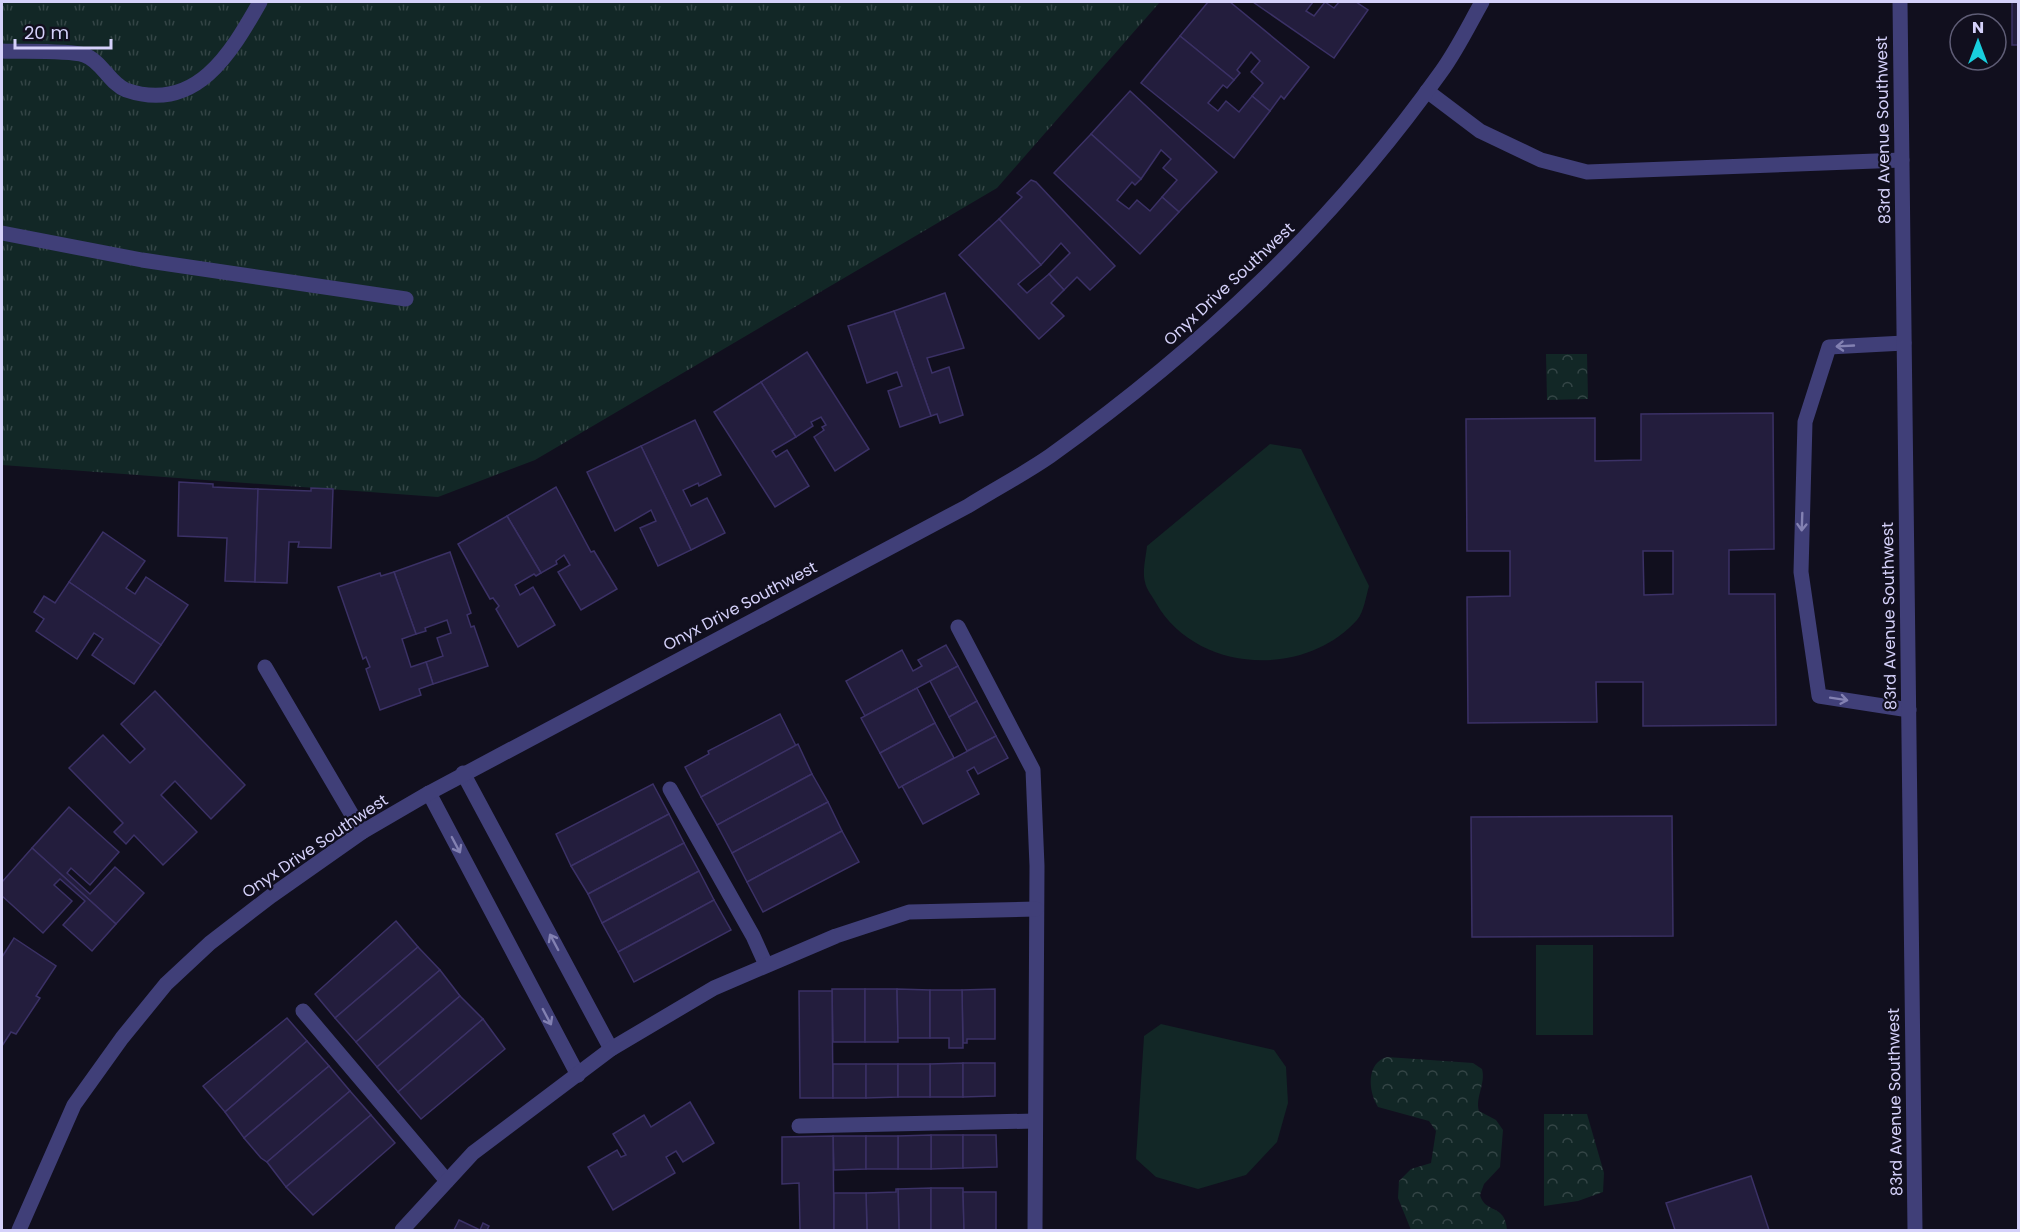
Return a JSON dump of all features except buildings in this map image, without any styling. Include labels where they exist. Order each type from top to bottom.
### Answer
[{"type":"street","points":[[2,51],[85,55],[123,89],[156,96],[191,87],[216,70],[237,42],[260,2]]},
{"type":"street","name":"Onyx Drive Southwest","points":[[18,1230],[74,1105],[122,1038],[166,984],[210,943],[362,832],[463,773],[968,506],[1048,457],[1199,341],[1292,253],[1373,160],[1427,91],[1442,71],[1482,2]]},
{"type":"street","name":"83rd Avenue Southwest","points":[[1900,2],[1915,1230]]},
{"type":"street","points":[[1427,91],[1480,131],[1542,160],[1587,172],[1902,160]]},
{"type":"street","points":[[2,233],[142,260],[405,299]]},
{"type":"street","points":[[1904,343],[1829,347],[1805,422],[1801,572],[1819,696],[1909,710]]},
{"type":"street","points":[[958,627],[1033,770],[1036,909],[1035,1230]]},
{"type":"street","points":[[265,667],[362,832]]},
{"type":"street","points":[[463,773],[611,1049]]},
{"type":"street","points":[[670,789],[753,936],[766,964]]},
{"type":"street","points":[[429,793],[578,1075]]},
{"type":"street","points":[[402,1230],[473,1154],[611,1049],[714,988],[836,936],[909,912],[1036,909]]},
{"type":"street","points":[[303,1011],[447,1181]]},
{"type":"street","points":[[799,1126],[1035,1121]]},
{"type":"green space","points":[[2,2],[1160,2],[997,188],[535,460],[438,497],[2,465]]},
{"type":"green space","points":[[1546,354],[1587,354],[1588,399],[1547,400]]},
{"type":"green space","points":[[1270,444],[1301,449],[1369,586],[1359,617],[1335,639],[1309,652],[1281,659],[1252,660],[1223,655],[1197,643],[1174,626],[1148,590],[1144,569],[1147,546]]},
{"type":"green space","points":[[1536,945],[1593,945],[1593,1035],[1536,1035]]},
{"type":"green space","points":[[1161,1024],[1274,1050],[1286,1067],[1288,1103],[1277,1142],[1246,1175],[1198,1189],[1156,1177],[1136,1159],[1144,1036]]},
{"type":"green space","points":[[1387,1057],[1473,1063],[1482,1069],[1479,1111],[1496,1120],[1503,1130],[1500,1167],[1484,1184],[1480,1195],[1486,1205],[1503,1216],[1507,1230],[1411,1230],[1398,1198],[1399,1181],[1411,1169],[1431,1163],[1436,1131],[1429,1121],[1378,1107],[1372,1093],[1372,1071],[1380,1060]]},
{"type":"green space","points":[[1544,1114],[1587,1114],[1604,1173],[1603,1192],[1578,1201],[1544,1206]]}]
